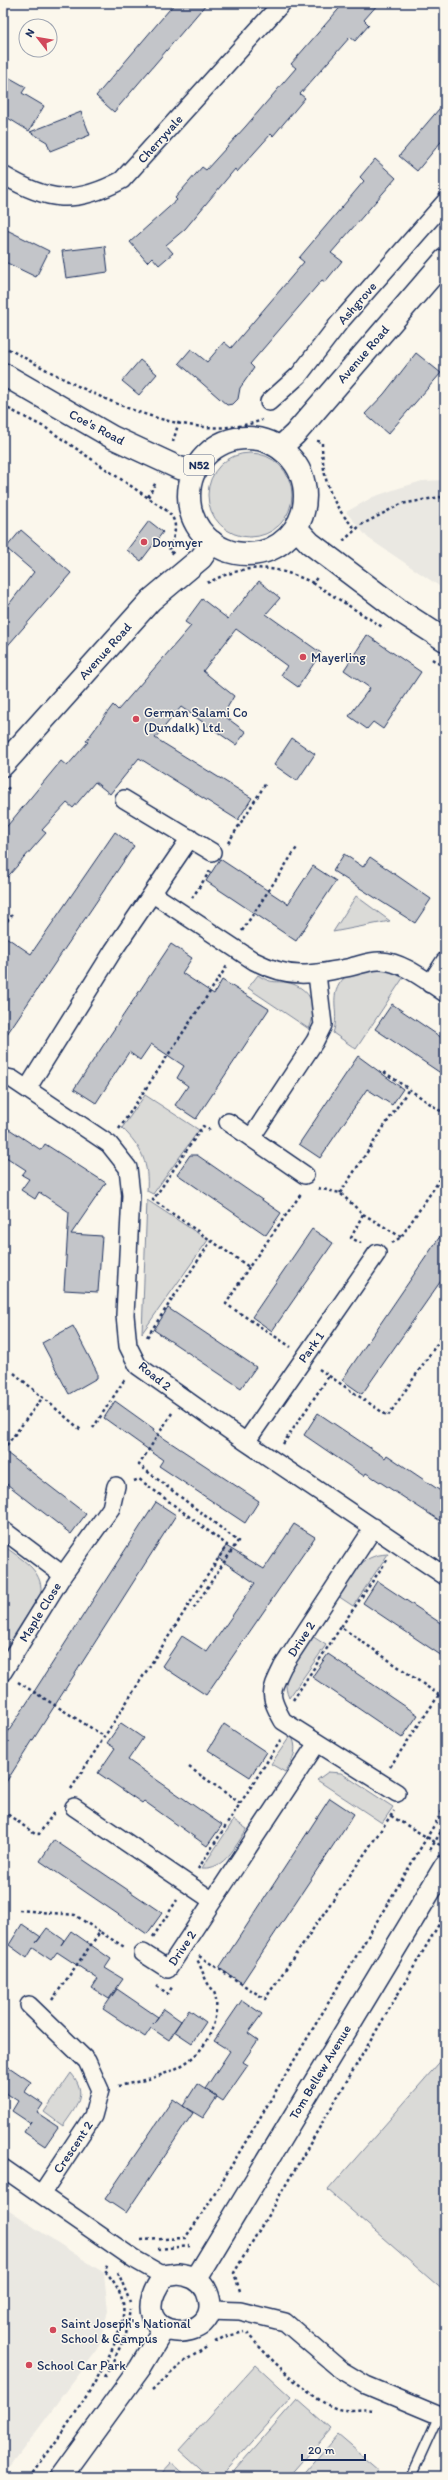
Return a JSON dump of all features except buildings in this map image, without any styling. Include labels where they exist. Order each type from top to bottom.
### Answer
[{"type":"main road","name":"Avenue Road","points":[[288,441],[445,260]]},
{"type":"main road","name":"Coe's Road","points":[[3,374],[112,437],[179,468],[195,471]]},
{"type":"main road","name":"N52","points":[[249,438],[266,441],[288,441],[293,460],[302,476],[306,493],[303,511],[296,528],[283,542],[266,551],[248,554],[229,551],[212,542],[201,531],[193,517],[190,501],[190,486],[195,471],[205,457],[218,446],[233,440],[249,438]]},
{"type":"main road","points":[[296,528],[310,543],[400,611],[445,640]]},
{"type":"main road","name":"Avenue Road","points":[[8,774],[151,600],[193,565],[212,542]]},
{"type":"street","name":"Cherryvale","points":[[3,175],[28,190],[51,197],[75,196],[99,192],[122,180],[282,3]]},
{"type":"street","name":"Ashgrove","points":[[267,410],[299,375],[339,323],[445,202]]},
{"type":"street","points":[[124,799],[212,852]]},
{"type":"street","points":[[27,1089],[113,951],[190,838]]},
{"type":"street","points":[[153,894],[269,969],[296,976],[317,974],[380,960],[398,964],[445,994]]},
{"type":"street","points":[[430,984],[445,961]]},
{"type":"street","points":[[251,1138],[315,1041],[323,1025],[317,974]]},
{"type":"street","name":"Road 2","points":[[3,1077],[12,1079],[108,1144],[128,1168],[131,1195],[125,1315],[128,1346],[138,1366],[272,1460],[445,1576]]},
{"type":"street","points":[[228,1122],[308,1181]]},
{"type":"street","name":"Park 1","points":[[246,1442],[377,1253]]},
{"type":"street","points":[[63,1575],[111,1508],[116,1486]]},
{"type":"street","name":"Drive 2","points":[[286,1721],[274,1705],[272,1690],[283,1666],[374,1527]]},
{"type":"street","name":"Maple Close","points":[[3,1530],[63,1575],[10,1677]]},
{"type":"street","points":[[286,1721],[317,1743],[397,1793]]},
{"type":"street","name":"Drive 2","points":[[143,1953],[168,1969],[317,1743]]},
{"type":"street","points":[[67,1801],[213,1901]]},
{"type":"street","name":"Tom Bellew Avenue","points":[[196,2279],[445,1866]]},
{"type":"street","points":[[35,2011],[87,2061],[100,2090]]},
{"type":"street","name":"Crescent 2","points":[[42,2193],[93,2116],[100,2090]]},
{"type":"street","points":[[3,2168],[42,2193],[121,2249],[164,2276],[178,2274],[196,2279],[207,2292],[209,2310],[199,2326],[182,2333],[164,2328],[157,2322],[151,2306],[155,2288],[164,2276]]},
{"type":"street","points":[[209,2310],[240,2311],[285,2322],[341,2370],[366,2385],[442,2416]]},
{"type":"street","points":[[61,2477],[140,2368],[164,2328]]},
{"type":"lane","points":[[411,2477],[442,2416]]},
{"type":"path","points":[[3,346],[104,400],[156,417],[201,426],[247,426],[267,410]]},
{"type":"path","points":[[3,406],[46,428],[174,517],[176,526],[168,550],[193,565],[203,585],[223,575],[248,570],[271,568],[289,571],[313,583],[388,631]]},
{"type":"path","points":[[288,441],[322,442],[322,465],[328,490],[344,518],[356,530]]},
{"type":"path","points":[[313,583],[329,557],[356,530],[401,504],[440,497],[445,499]]},
{"type":"path","points":[[425,655],[445,668]]},
{"type":"path","points":[[3,794],[8,774]]},
{"type":"path","points":[[108,1144],[235,948],[298,846]]},
{"type":"path","points":[[3,926],[12,915]]},
{"type":"path","points":[[384,1072],[445,1114]]},
{"type":"path","points":[[340,1193],[409,1089]]},
{"type":"path","points":[[228,1122],[219,1136],[203,1126],[153,1200],[249,1267]]},
{"type":"path","points":[[363,1214],[351,1238],[377,1253],[401,1237],[445,1172]]},
{"type":"path","points":[[401,1237],[363,1214],[340,1193],[308,1181],[249,1267],[226,1304],[388,1416],[445,1332]]},
{"type":"path","points":[[94,1428],[135,1359],[211,1241]]},
{"type":"path","points":[[14,1373],[81,1430]]},
{"type":"path","points":[[272,1460],[329,1376]]},
{"type":"path","points":[[3,1450],[43,1397]]},
{"type":"path","points":[[182,1397],[139,1465],[238,1541],[192,1611]]},
{"type":"path","points":[[3,1811],[39,1834],[67,1801],[104,1736],[227,1545],[139,1479],[116,1486]]},
{"type":"path","points":[[19,1910],[75,1915],[140,1957],[240,1803],[341,1627],[398,1544]]},
{"type":"path","points":[[341,1627],[439,1695]]},
{"type":"path","points":[[10,1677],[104,1736]]},
{"type":"path","points":[[379,1782],[445,1686]]},
{"type":"path","points":[[190,1767],[240,1803]]},
{"type":"path","points":[[100,2090],[153,2079],[169,2073],[187,2063],[204,2046],[212,2030],[216,2010],[214,1992],[194,1953],[266,1999],[397,1807],[397,1793]]},
{"type":"path","points":[[104,2378],[126,2335],[130,2304],[116,2269],[124,2241],[185,2238],[205,2210],[445,1807]]},
{"type":"path","points":[[391,1816],[445,1849]]},
{"type":"path","points":[[426,1855],[445,1825]]},
{"type":"path","points":[[374,2410],[339,2409],[318,2398],[260,2347],[246,2332],[240,2311],[242,2295],[234,2273],[445,1914]]},
{"type":"path","points":[[35,2011],[100,1932]]},
{"type":"path","points":[[156,2249],[190,2246],[195,2240]]},
{"type":"path","points":[[30,2477],[87,2393],[109,2357],[120,2333],[123,2304],[116,2284],[105,2271],[121,2249]]},
{"type":"path","points":[[148,2393],[186,2360],[224,2337],[246,2332]]},
{"type":"shaded area","points":[[250,453],[258,454],[273,460],[285,472],[291,487],[291,503],[285,518],[273,530],[258,536],[250,537],[242,536],[227,530],[215,518],[209,503],[208,495],[209,487],[215,472],[227,460],[242,454]]},
{"type":"shaded area","points":[[445,480],[445,590],[368,538],[346,512],[373,497],[396,489],[422,481]]},
{"type":"shaded area","points":[[356,896],[390,921],[333,932]]},
{"type":"shaded area","points":[[381,969],[395,969],[405,975],[356,1049],[333,1033],[336,1018],[336,991],[339,984],[345,977]]},
{"type":"shaded area","points":[[258,975],[268,980],[293,984],[300,987],[305,992],[312,1003],[313,1009],[313,1016],[309,1029],[248,988]]},
{"type":"shaded area","points":[[145,1095],[199,1130],[153,1194],[147,1191],[147,1172],[143,1156],[135,1142],[122,1128]]},
{"type":"shaded area","points":[[147,1200],[208,1240],[142,1333]]},
{"type":"shaded area","points":[[3,1545],[29,1565],[34,1571],[41,1585],[41,1593],[3,1653]]},
{"type":"shaded area","points":[[388,1554],[353,1606],[338,1596],[353,1573],[363,1562],[378,1555]]},
{"type":"shaded area","points":[[312,1636],[326,1645],[289,1698],[286,1689],[288,1673],[296,1658]]},
{"type":"shaded area","points":[[291,1735],[295,1745],[295,1750],[285,1772],[271,1764]]},
{"type":"shaded area","points":[[328,1772],[341,1773],[393,1807],[382,1823],[317,1780]]},
{"type":"shaded area","points":[[234,1820],[247,1829],[238,1843],[229,1856],[223,1861],[210,1868],[202,1868]]},
{"type":"shaded area","points":[[445,2056],[445,2292],[328,2190]]},
{"type":"shaded area","points":[[71,2073],[79,2087],[80,2094],[76,2106],[63,2126],[44,2112]]},
{"type":"shaded area","name":"Saint Joseph's National School & Campus","points":[[3,2207],[104,2273],[108,2311],[98,2349],[3,2476]]},
{"type":"shaded area","points":[[256,2365],[291,2397],[220,2477],[209,2477],[179,2450]]},
{"type":"shaded area","points":[[297,2399],[331,2429],[289,2477],[229,2477]]},
{"type":"shaded area","points":[[338,2435],[378,2469],[371,2477],[302,2477]]},
{"type":"shaded area","points":[[171,2463],[187,2477],[158,2477]]},
{"type":"place","name":"Donmyer","points":[[144,542]]},
{"type":"place","name":"Mayerling","points":[[303,657]]},
{"type":"place","name":"German Salami Co (Dundalk) Ltd.","points":[[136,719]]},
{"type":"place","name":"Saint Joseph's National School & Campus","points":[[53,2330]]},
{"type":"place","name":"School Car Park","points":[[29,2365]]}]
